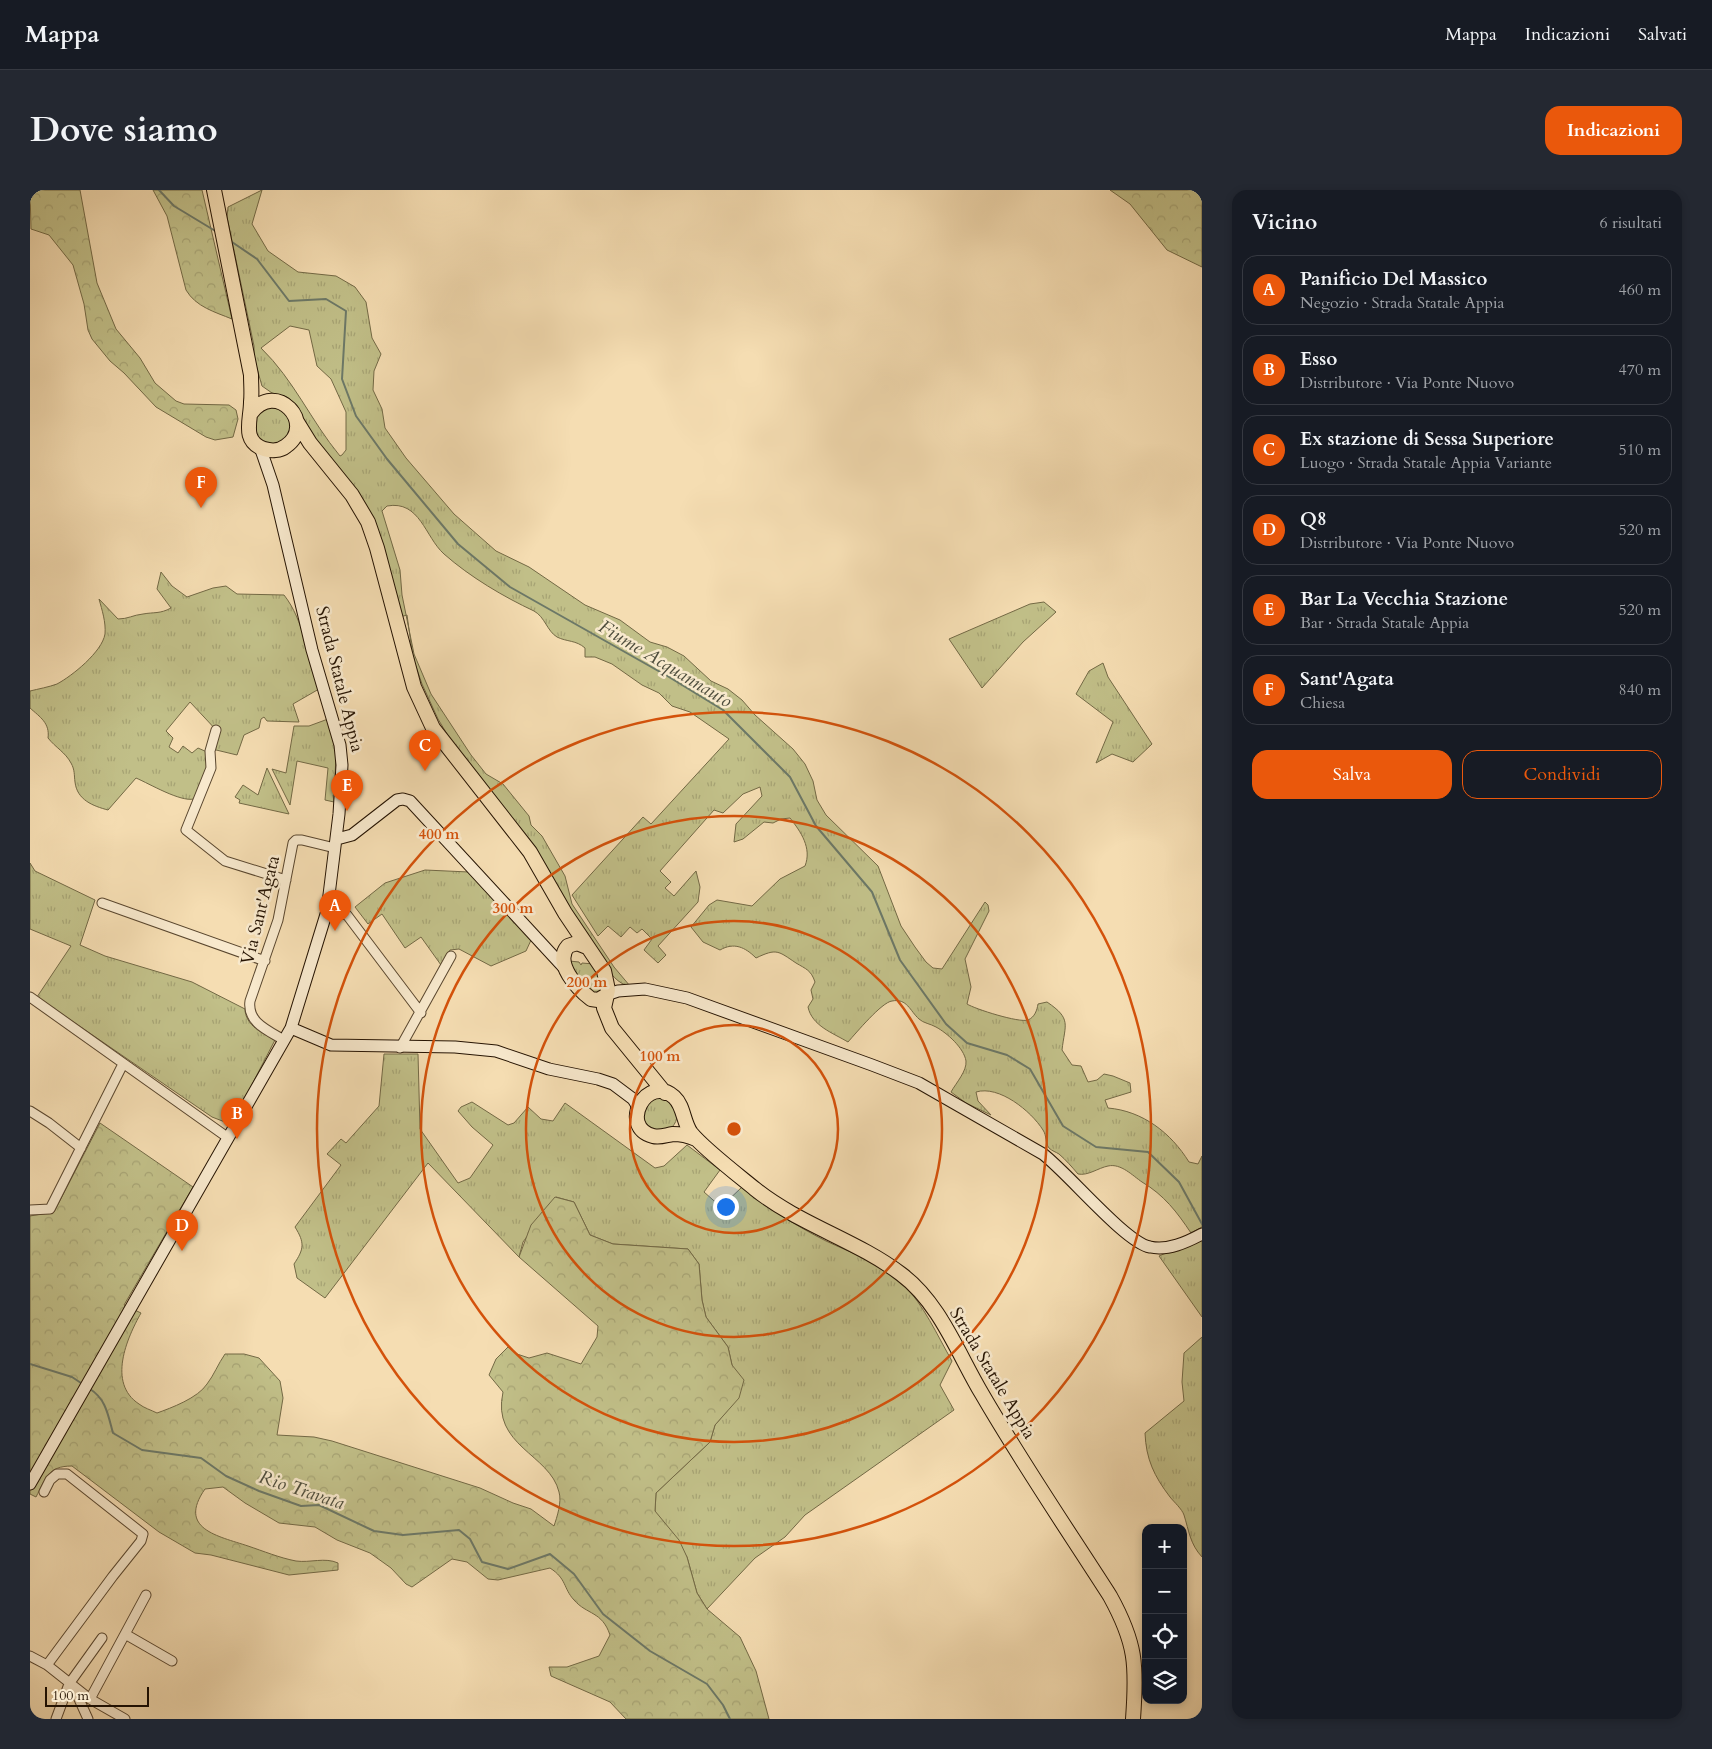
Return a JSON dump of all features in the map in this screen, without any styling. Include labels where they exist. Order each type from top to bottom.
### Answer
[{"type":"main road","name":"Strada Statale Appia","points":[[214,190],[251,375],[248,432],[260,447]]},
{"type":"main road","name":"Strada Statale Appia","points":[[251,375],[260,393],[270,400],[278,401],[290,408],[297,422],[297,430],[285,447]]},
{"type":"main road","points":[[250,413],[259,404],[270,400]]},
{"type":"main road","points":[[297,422],[322,458],[352,495],[368,522],[377,548],[414,687],[434,728],[530,852],[565,913],[604,971],[608,984],[604,1008],[612,1028]]},
{"type":"main road","points":[[260,447],[271,451],[302,445],[322,458]]},
{"type":"main road","points":[[565,913],[568,947],[564,960],[568,972]]},
{"type":"main road","points":[[568,947],[587,947]]},
{"type":"main road","name":"Strada Statale Appia","points":[[568,972],[665,1093],[675,1098],[687,1127],[696,1139],[755,1189],[782,1208],[808,1224],[870,1253],[903,1275],[922,1294],[940,1320],[982,1394],[1110,1596],[1124,1622],[1132,1645],[1136,1668],[1133,1719]]},
{"type":"main road","points":[[586,995],[591,999],[598,1000],[606,995]]},
{"type":"main road","points":[[651,1076],[651,1088],[636,1114],[641,1128],[653,1136],[685,1135],[696,1139]]},
{"type":"main road","points":[[643,1100],[654,1092],[665,1093]]},
{"type":"main road","points":[[668,1135],[678,1126],[681,1113]]},
{"type":"street","name":"Strada Statale Appia","points":[[30,1484],[291,1028],[327,911],[336,844],[342,765],[340,745],[312,650],[272,485],[260,447]]},
{"type":"street","name":"Strada Statale Appia","points":[[272,485],[274,463],[285,447]]},
{"type":"street","points":[[216,730],[210,751],[211,768],[186,830],[225,861],[286,880]]},
{"type":"street","points":[[336,844],[352,836],[397,800],[410,801],[568,972]]},
{"type":"street","name":"Via Sant'Agata","points":[[284,1040],[251,1017],[249,1011],[250,1001],[278,920],[293,843],[296,840],[336,844]]},
{"type":"street","points":[[102,903],[265,962]]},
{"type":"street","points":[[327,911],[347,915],[421,1013]]},
{"type":"street","points":[[549,951],[558,952],[568,947]]},
{"type":"street","points":[[400,1048],[451,956]]},
{"type":"street","points":[[604,971],[625,990]]},
{"type":"street","points":[[606,995],[625,990],[645,989],[687,998],[919,1083],[1043,1154],[1061,1168],[1134,1241],[1151,1248],[1173,1247],[1200,1235]]},
{"type":"street","points":[[30,997],[227,1137]]},
{"type":"street","name":"Strada Statale Appia","points":[[300,1001],[300,1018],[303,1028],[312,1039]]},
{"type":"street","points":[[291,1028],[331,1046],[455,1047],[496,1051],[549,1069],[598,1079],[613,1084],[643,1100]]},
{"type":"street","points":[[30,1210],[50,1209],[123,1064]]},
{"type":"street","points":[[30,1111],[81,1148]]},
{"type":"street","points":[[44,1492],[50,1480],[58,1474],[68,1474],[144,1534],[142,1540],[113,1576],[48,1665]]},
{"type":"street","points":[[90,1699],[146,1595]]},
{"type":"street","points":[[125,1634],[172,1661]]},
{"type":"street","points":[[56,1719],[71,1686],[102,1638]]},
{"type":"street","points":[[30,1656],[48,1665],[71,1686],[90,1699],[126,1719]]},
{"type":"street","points":[[71,1686],[88,1719]]},
{"type":"green space","points":[[30,190],[80,190],[97,283],[116,329],[140,358],[155,383],[176,401],[184,404],[229,405],[236,410],[238,419],[233,437],[215,440],[206,437],[156,407],[110,361],[92,339],[88,330],[84,304],[73,265],[49,235],[31,229]]},
{"type":"green space","points":[[153,190],[202,190],[232,319],[200,305],[186,290],[167,216]]},
{"type":"green space","points":[[262,190],[252,224],[268,251],[298,272],[336,276],[355,287],[366,302],[372,338],[381,354],[374,371],[373,390],[382,409],[385,428],[406,458],[454,514],[496,551],[529,567],[585,605],[620,620],[650,642],[667,647],[684,656],[711,681],[728,689],[742,700],[755,715],[793,749],[805,764],[813,781],[817,800],[826,815],[878,866],[901,926],[926,962],[933,968],[942,969],[985,902],[988,905],[989,911],[965,959],[971,987],[967,1004],[997,1015],[1023,1020],[1028,1020],[1032,1017],[1038,1004],[1047,1002],[1055,1008],[1064,1018],[1065,1023],[1062,1050],[1072,1065],[1081,1066],[1088,1082],[1097,1080],[1104,1074],[1130,1083],[1131,1092],[1105,1100],[1108,1108],[1133,1114],[1155,1125],[1174,1142],[1189,1162],[1198,1164],[1202,1156],[1202,1227],[1191,1233],[1163,1198],[1118,1166],[1108,1166],[1086,1174],[1078,1174],[1062,1156],[1049,1148],[1043,1130],[1038,1123],[1014,1101],[994,1092],[976,1092],[978,1101],[991,1115],[966,1103],[951,1092],[963,1073],[966,1065],[965,1056],[950,1037],[936,1027],[921,1020],[905,1003],[892,1001],[882,1007],[848,1042],[818,1024],[810,1014],[808,1007],[813,999],[811,990],[815,982],[810,972],[805,968],[777,952],[756,958],[748,951],[739,947],[730,946],[720,950],[703,942],[691,927],[709,905],[717,900],[752,906],[780,879],[805,866],[807,853],[804,840],[790,818],[781,819],[773,823],[764,822],[743,839],[734,842],[736,824],[762,796],[760,787],[743,794],[723,813],[714,810],[660,871],[671,882],[665,888],[674,896],[696,871],[700,887],[698,902],[658,946],[666,955],[658,963],[644,950],[652,939],[642,929],[637,933],[630,927],[621,937],[608,926],[598,936],[572,895],[643,817],[651,824],[729,739],[690,712],[672,706],[659,693],[642,685],[612,664],[595,657],[585,657],[585,648],[557,637],[534,611],[488,586],[444,554],[437,547],[415,514],[398,506],[387,506],[382,511],[400,570],[406,615],[400,617],[391,576],[317,446],[297,405],[287,397],[272,393],[262,386],[254,358],[254,346],[227,217],[228,207]],"holes":[[[290,326],[309,330],[317,366],[331,379],[346,412],[346,450],[340,456],[283,373],[261,348]]]},
{"type":"green space","points":[[1110,190],[1202,190],[1202,267],[1167,250],[1130,204]]},
{"type":"green space","points":[[272,407],[286,412],[291,426],[286,440],[272,445],[258,440],[253,426],[258,412]]},
{"type":"green space","points":[[161,572],[172,586],[187,597],[213,588],[226,586],[237,594],[284,595],[291,605],[301,628],[319,689],[293,704],[299,722],[267,721],[264,717],[261,719],[259,728],[244,735],[237,755],[212,749],[218,732],[190,702],[166,731],[173,738],[169,747],[178,753],[183,746],[192,753],[198,748],[207,752],[207,767],[194,799],[181,798],[136,778],[108,810],[91,804],[82,798],[76,788],[74,770],[71,763],[48,738],[46,724],[30,708],[30,691],[57,684],[86,663],[98,648],[105,634],[104,616],[99,599],[118,619],[160,612],[171,608],[157,589]]},
{"type":"green space","points":[[1044,602],[1056,612],[1023,642],[982,688],[949,639],[1030,604]]},
{"type":"green space","points":[[409,630],[414,654],[431,694],[471,755],[486,774],[503,784],[529,816],[531,825],[542,836],[565,876],[572,904],[614,967],[630,986],[618,981],[602,963],[462,759],[438,719],[422,684],[413,658]]},
{"type":"green space","points":[[1103,663],[1108,677],[1152,744],[1133,762],[1112,754],[1096,763],[1113,722],[1076,694],[1089,671]]},
{"type":"green space","points":[[328,719],[336,753],[334,802],[325,800],[328,768],[297,761],[290,805],[272,769],[286,773],[294,726],[309,726]]},
{"type":"green space","points":[[267,768],[289,814],[239,803],[240,800],[235,797],[243,785],[258,795]]},
{"type":"green space","points":[[30,863],[35,871],[95,900],[80,945],[105,956],[192,982],[245,1009],[251,1024],[260,1032],[275,1040],[233,1121],[225,1122],[212,1117],[37,997],[71,946],[30,929]]},
{"type":"green space","points":[[425,870],[469,872],[532,938],[526,951],[491,966],[459,949],[450,950],[441,965],[421,937],[405,948],[382,914],[368,924],[355,907],[385,883]]},
{"type":"green space","points":[[569,961],[579,962],[581,965],[582,963],[594,964],[599,972],[601,991],[597,994],[581,985]]},
{"type":"green space","points":[[384,1054],[418,1054],[420,1129],[458,1183],[470,1178],[493,1145],[472,1127],[458,1111],[461,1107],[472,1102],[508,1125],[514,1123],[528,1107],[541,1119],[553,1121],[565,1103],[655,1168],[664,1166],[687,1145],[720,1170],[704,1192],[721,1207],[742,1187],[793,1223],[826,1241],[876,1264],[903,1284],[924,1311],[952,1361],[940,1385],[954,1410],[805,1515],[785,1537],[755,1558],[707,1609],[697,1593],[687,1557],[667,1526],[655,1512],[656,1493],[710,1442],[715,1425],[727,1411],[732,1365],[728,1347],[706,1317],[702,1300],[699,1264],[688,1249],[613,1244],[590,1235],[574,1202],[556,1197],[523,1242],[519,1257],[428,1163],[325,1298],[297,1278],[294,1264],[300,1254],[302,1242],[295,1227],[341,1165],[327,1154],[341,1139],[346,1143],[379,1106]]},
{"type":"green space","points":[[660,1098],[667,1099],[672,1103],[676,1108],[676,1122],[672,1127],[667,1131],[660,1132],[653,1131],[648,1127],[644,1122],[643,1115],[644,1108],[648,1103],[653,1099]]},
{"type":"green space","points":[[100,1123],[193,1187],[124,1305],[141,1313],[126,1347],[122,1373],[129,1395],[139,1404],[157,1413],[191,1398],[207,1384],[225,1354],[244,1354],[259,1358],[280,1381],[283,1398],[277,1435],[314,1437],[332,1441],[480,1488],[531,1509],[554,1526],[560,1500],[554,1479],[513,1437],[505,1425],[502,1410],[503,1392],[489,1375],[496,1359],[508,1347],[517,1354],[529,1358],[547,1353],[581,1364],[597,1337],[598,1326],[519,1257],[531,1225],[555,1197],[574,1202],[590,1235],[613,1244],[688,1249],[699,1264],[702,1300],[706,1317],[728,1347],[732,1365],[744,1380],[739,1398],[715,1425],[710,1442],[656,1493],[655,1511],[679,1540],[687,1557],[697,1593],[707,1609],[740,1637],[756,1671],[769,1719],[626,1719],[610,1702],[551,1676],[549,1667],[567,1667],[599,1656],[610,1635],[607,1627],[599,1617],[574,1600],[559,1576],[550,1568],[498,1580],[488,1579],[467,1562],[452,1559],[412,1587],[406,1584],[391,1568],[370,1553],[337,1540],[315,1527],[279,1523],[245,1503],[223,1487],[205,1489],[198,1503],[196,1513],[198,1522],[205,1529],[214,1534],[290,1560],[328,1560],[338,1563],[338,1570],[289,1575],[211,1555],[195,1553],[159,1532],[72,1466],[58,1468],[53,1471],[45,1479],[36,1497],[30,1494],[30,1216],[54,1212]]},
{"type":"green space","points":[[1202,1238],[1202,1317],[1159,1256]]},
{"type":"green space","points":[[1202,1337],[1202,1557],[1192,1542],[1183,1513],[1155,1474],[1147,1451],[1145,1433],[1184,1401],[1182,1382],[1184,1353]]},
{"type":"waterway","name":"Fiume Acquannauto","points":[[159,190],[174,206],[217,232]]},
{"type":"waterway","name":"Fiume Acquannauto","points":[[229,240],[257,259],[289,301],[326,299],[346,311],[342,379],[356,416],[387,459],[458,544],[510,587],[669,677],[723,710],[790,777],[816,826],[872,892],[900,960],[946,1024],[967,1043],[1007,1055],[1030,1069],[1063,1126],[1096,1147],[1148,1152],[1179,1182],[1202,1224]]},
{"type":"waterway","name":"Rio Travata","points":[[30,1364],[72,1377],[81,1383]]},
{"type":"waterway","name":"Rio Travata","points":[[90,1389],[103,1403],[113,1433],[142,1450],[201,1458],[226,1476],[259,1491],[301,1506],[319,1505],[374,1531],[403,1535],[459,1530],[470,1539],[482,1562],[508,1569],[550,1554],[574,1574],[603,1614],[650,1651],[707,1684],[723,1705],[730,1719]]},
{"type":"place","name":"Sant'Agata","points":[[201,508]]},
{"type":"place","name":"Ex stazione di Sessa Superiore","points":[[425,771]]},
{"type":"place","name":"Bar La Vecchia Stazione","points":[[347,811]]},
{"type":"place","name":"Panificio Del Massico","points":[[335,931]]},
{"type":"place","name":"Esso","points":[[237,1139]]},
{"type":"place","name":"Q8","points":[[182,1251]]}]
